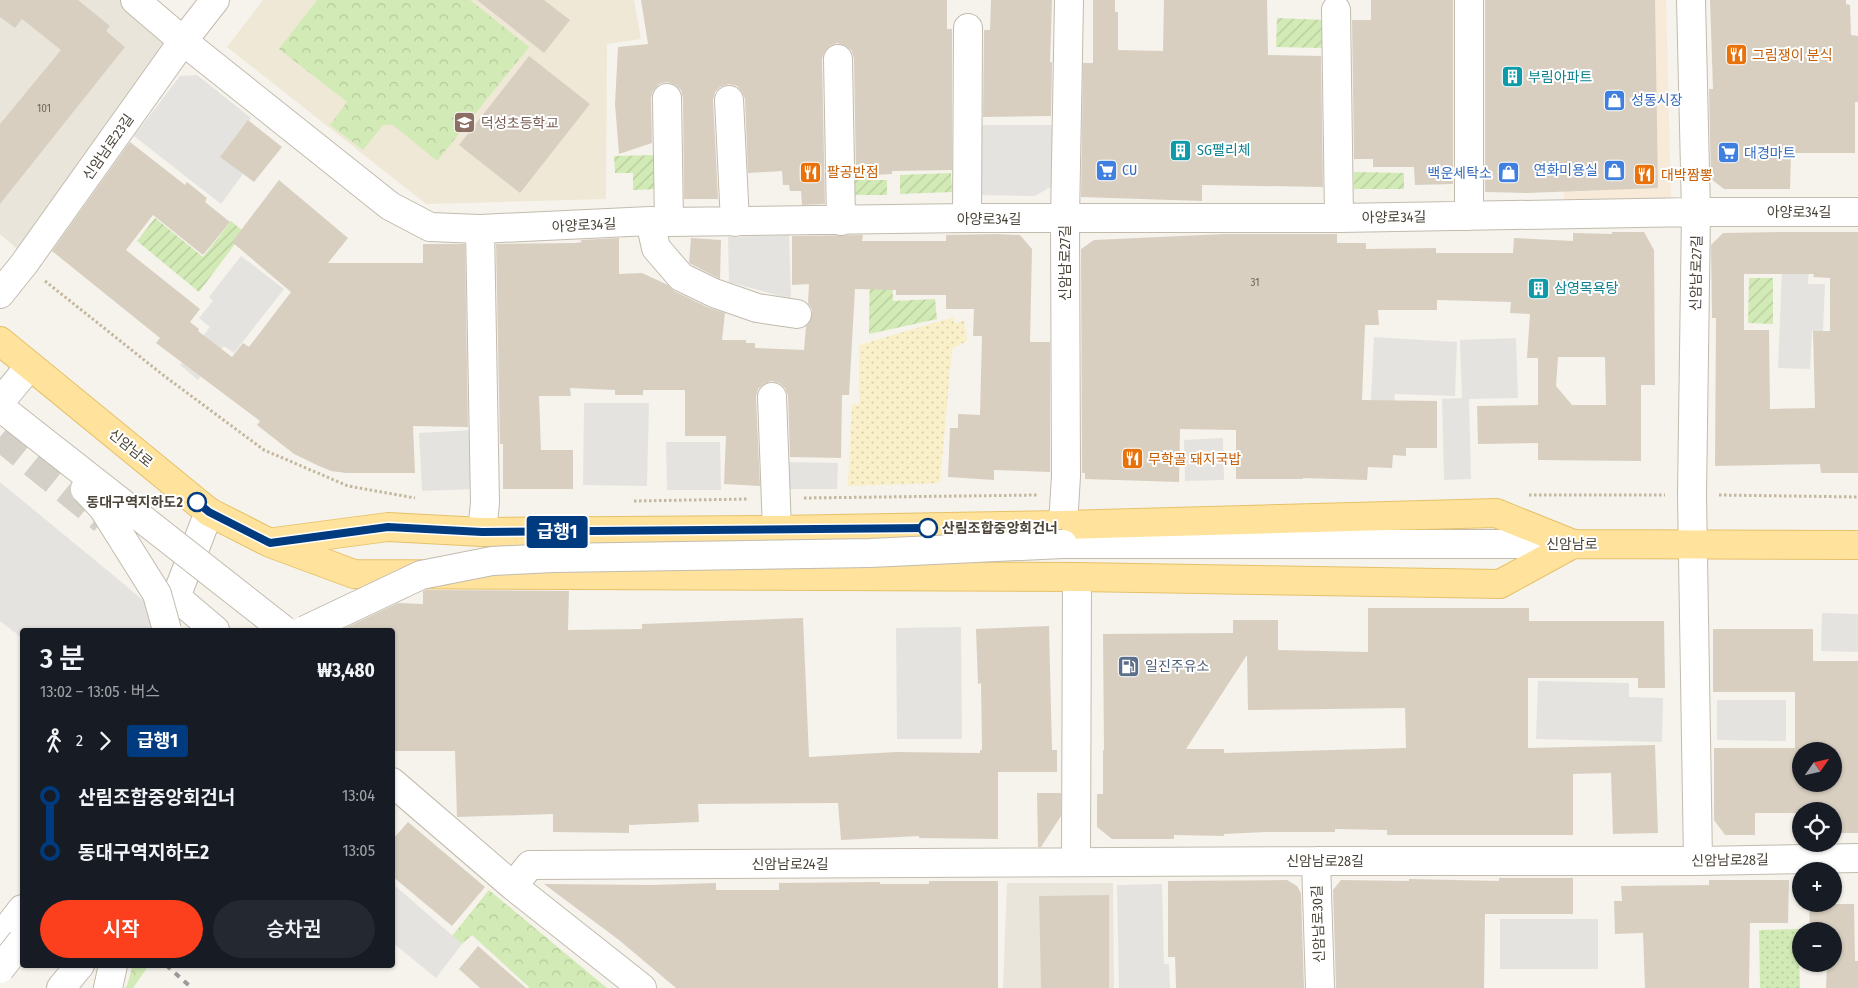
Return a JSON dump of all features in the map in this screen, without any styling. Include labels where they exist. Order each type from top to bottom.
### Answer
[{"type":"main road","name":"신암남로","points":[[0,341],[209,512],[270,543],[354,574],[1077,577],[1500,584],[1573,544],[1858,545]]},
{"type":"main road","points":[[270,543],[388,527],[482,532],[777,530],[1063,525],[1496,513],[1573,544]]},
{"type":"street","name":"아양로34길","points":[[135,0],[183,41],[390,206],[430,227],[480,229],[660,222],[967,218],[1340,218],[1696,212],[1858,212]]},
{"type":"street","name":"신암남로23길","points":[[0,294],[24,264],[183,41],[215,0]]},
{"type":"street","name":"신암남로27길","points":[[1063,525],[1066,476],[1065,219],[1068,0]]},
{"type":"street","points":[[1469,0],[1469,216]]},
{"type":"street","name":"신암남로27길","points":[[1691,0],[1696,212],[1693,545],[1698,861]]},
{"type":"street","points":[[1336,10],[1340,218]]},
{"type":"street","points":[[967,218],[968,28]]},
{"type":"street","points":[[838,59],[841,221]]},
{"type":"street","points":[[667,98],[660,222],[656,248],[681,277],[714,293],[757,308],[797,314]]},
{"type":"street","points":[[729,100],[735,222]]},
{"type":"street","points":[[480,229],[485,503],[482,532]]},
{"type":"street","points":[[0,402],[30,366]]},
{"type":"street","points":[[772,397],[777,530]]},
{"type":"street","points":[[0,407],[281,628]]},
{"type":"street","points":[[33,433],[103,508],[157,594],[166,628]]},
{"type":"street","points":[[209,512],[176,597],[213,628]]},
{"type":"street","name":"신암남로","points":[[309,628],[421,575],[492,561],[554,558],[870,553],[1063,544],[1573,544]]},
{"type":"street","points":[[1076,862],[1077,577]]},
{"type":"street","points":[[395,785],[513,886],[642,988]]},
{"type":"street","name":"신암남로28길","points":[[1076,862],[1698,861],[1858,858]]},
{"type":"street","name":"신암남로30길","points":[[1316,861],[1320,988]]},
{"type":"street","name":"신암남로24길","points":[[513,886],[530,865],[1076,862]]},
{"type":"street","points":[[0,908],[6,901],[20,893]]},
{"type":"street","points":[[0,938],[20,912]]},
{"type":"street","points":[[0,970],[20,945]]},
{"type":"street","points":[[61,988],[78,968]]},
{"type":"street","points":[[108,988],[112,968]]},
{"type":"path","points":[[24,264],[162,375],[264,450],[348,486],[412,498]]},
{"type":"shaded area","points":[[0,0],[123,0],[173,43],[21,252],[0,234]]},
{"type":"shaded area","name":"덕성초등학교","points":[[263,0],[634,0],[641,39],[607,44],[606,199],[426,204],[227,47]]},
{"type":"shaded area","name":"성동시장","points":[[1559,0],[1666,0],[1671,200],[1564,201]]},
{"type":"shaded area","points":[[197,75],[251,118],[221,156],[243,174],[221,204],[134,136],[180,76]]},
{"type":"shaded area","points":[[979,125],[1054,125],[1054,185],[1035,196],[979,195]]},
{"type":"shaded area","points":[[789,235],[791,299],[729,282],[728,237]]},
{"type":"shaded area","points":[[241,256],[284,289],[234,353],[224,346],[198,380],[180,365],[210,327],[199,318],[213,301],[209,297]]},
{"type":"shaded area","points":[[1782,267],[1809,268],[1808,284],[1825,284],[1823,331],[1812,331],[1810,369],[1778,368]]},
{"type":"shaded area","points":[[1374,337],[1457,342],[1455,396],[1395,394],[1393,420],[1370,419]]},
{"type":"shaded area","points":[[1516,338],[1518,398],[1469,399],[1471,479],[1444,480],[1442,399],[1462,398],[1460,340]]},
{"type":"shaded area","points":[[584,403],[649,403],[647,486],[583,485]]},
{"type":"shaded area","points":[[473,430],[476,489],[422,491],[419,433]]},
{"type":"shaded area","points":[[1223,438],[1224,480],[1185,481],[1184,440]]},
{"type":"shaded area","points":[[666,442],[720,442],[721,490],[667,490]]},
{"type":"shaded area","points":[[784,462],[838,463],[837,489],[784,489]]},
{"type":"shaded area","points":[[0,482],[176,628],[20,628],[20,636],[0,621]]},
{"type":"shaded area","points":[[1822,613],[1858,614],[1858,652],[1821,651]]},
{"type":"shaded area","points":[[961,627],[962,739],[897,739],[896,628]]},
{"type":"shaded area","points":[[1538,681],[1629,683],[1629,697],[1663,698],[1662,742],[1536,739]]},
{"type":"shaded area","points":[[1717,700],[1786,700],[1786,741],[1717,740]]},
{"type":"shaded area","points":[[1007,883],[1113,883],[1114,988],[1003,988]]},
{"type":"shaded area","points":[[1162,884],[1164,964],[1169,964],[1170,988],[1119,988],[1117,885]]},
{"type":"shaded area","points":[[395,886],[462,944],[436,978],[395,945]]},
{"type":"shaded area","points":[[1500,919],[1598,919],[1598,969],[1500,969]]},
{"type":"green space","points":[[317,0],[470,0],[529,47],[437,161],[393,125],[383,125],[363,150],[330,125],[347,102],[279,49]]},
{"type":"green space","points":[[1277,18],[1323,20],[1322,48],[1276,47]]},
{"type":"green space","points":[[658,155],[659,189],[633,190],[633,173],[615,173],[614,156]]},
{"type":"green space","points":[[851,166],[871,166],[872,180],[887,180],[887,195],[851,195]]},
{"type":"green space","points":[[1354,172],[1404,173],[1404,189],[1354,189]]},
{"type":"green space","points":[[951,173],[952,192],[900,194],[900,175]]},
{"type":"green space","points":[[155,218],[203,257],[231,221],[244,232],[199,292],[137,241]]},
{"type":"green space","points":[[870,247],[891,247],[893,301],[935,299],[937,319],[869,334]]},
{"type":"green space","points":[[1749,278],[1773,278],[1773,324],[1748,323]]},
{"type":"green space","points":[[489,890],[607,988],[530,988],[472,935],[462,944],[452,936]]},
{"type":"green space","points":[[1792,929],[1792,972],[1799,972],[1800,988],[1760,988],[1759,930]]},
{"type":"green space","points":[[132,968],[147,968],[133,988],[125,988]]},
{"type":"sand","points":[[954,317],[955,324],[964,320],[967,341],[952,349],[940,483],[848,486],[852,404],[859,405],[859,345]]},
{"type":"building","points":[[0,0],[78,0],[110,26],[106,31],[125,47],[0,204],[0,124],[61,50],[22,19],[15,28],[0,17]]},
{"type":"building","points":[[477,0],[544,0],[570,20],[544,53]]},
{"type":"building","points":[[641,0],[947,0],[947,29],[952,29],[952,170],[892,171],[892,174],[856,176],[854,59],[852,51],[846,46],[837,43],[825,51],[822,59],[825,204],[802,205],[801,191],[790,191],[789,185],[783,185],[782,171],[748,173],[745,99],[737,86],[729,84],[720,87],[715,92],[713,100],[718,199],[684,199],[683,98],[681,90],[675,85],[667,82],[659,84],[653,91],[651,98],[652,143],[619,154],[615,104],[618,47],[648,44]]},
{"type":"building","points":[[991,0],[1052,0],[1051,116],[983,117],[984,30],[990,30]]},
{"type":"building","points":[[1093,0],[1115,0],[1115,12],[1118,12],[1118,50],[1163,51],[1164,0],[1267,0],[1268,55],[1321,56],[1323,187],[1202,185],[1202,201],[1081,197],[1083,63],[1093,63]]},
{"type":"building","points":[[1371,0],[1453,0],[1453,184],[1415,185],[1414,167],[1373,167],[1373,159],[1354,159],[1352,20],[1371,20]]},
{"type":"building","points":[[1485,0],[1655,0],[1658,188],[1527,193],[1485,192]]},
{"type":"building","points":[[1710,0],[1846,0],[1846,4],[1850,5],[1851,35],[1858,36],[1858,102],[1855,102],[1855,153],[1791,153],[1790,189],[1724,189],[1711,179],[1709,89],[1713,89]]},
{"type":"building","points":[[529,56],[590,104],[520,193],[459,145]]},
{"type":"building","points":[[248,120],[282,147],[254,182],[220,157]]},
{"type":"building","points":[[130,142],[185,185],[187,182],[207,198],[205,202],[230,222],[203,255],[153,215],[126,250],[200,309],[190,322],[199,329],[198,331],[232,357],[243,343],[249,347],[291,292],[232,242],[279,180],[348,238],[328,263],[423,263],[423,244],[465,244],[468,427],[413,426],[415,473],[346,473],[331,471],[294,454],[257,425],[260,421],[156,343],[160,338],[52,251]]},
{"type":"building","points":[[1612,232],[1644,232],[1654,250],[1655,385],[1641,385],[1641,461],[1538,460],[1538,443],[1478,444],[1477,406],[1538,405],[1538,358],[1527,358],[1530,314],[1510,313],[1511,302],[1437,300],[1437,310],[1378,310],[1379,325],[1365,325],[1362,400],[1437,401],[1437,448],[1406,448],[1406,456],[1393,455],[1392,468],[1368,467],[1367,480],[1303,478],[1236,479],[1236,430],[1180,429],[1179,482],[1085,479],[1085,473],[1082,473],[1081,249],[1094,240],[1224,234],[1337,234],[1337,243],[1366,243],[1366,249],[1436,248],[1436,253],[1513,253],[1514,238],[1573,241],[1573,233],[1612,234]],"holes":[[[1558,357],[1605,357],[1606,405],[1572,405],[1556,386]]]},
{"type":"building","points":[[1858,232],[1858,473],[1821,473],[1820,464],[1715,466],[1716,318],[1712,318],[1711,245],[1723,233]],"holes":[[[1744,274],[1814,274],[1813,277],[1830,278],[1830,331],[1813,331],[1815,408],[1770,409],[1769,330],[1744,330]]]},
{"type":"building","points":[[863,235],[862,241],[946,241],[946,235],[1020,235],[1032,249],[1030,342],[1050,342],[1050,472],[994,470],[994,480],[948,477],[950,428],[958,428],[958,414],[980,415],[982,336],[973,336],[974,309],[946,309],[946,295],[896,295],[896,290],[855,289],[849,395],[842,395],[841,458],[790,457],[788,396],[785,388],[779,383],[771,381],[764,384],[758,389],[756,397],[760,486],[724,484],[726,436],[685,436],[685,390],[643,390],[643,395],[615,395],[615,390],[570,388],[571,396],[539,396],[541,450],[573,450],[573,489],[503,489],[503,444],[500,444],[496,244],[575,243],[582,242],[580,240],[619,238],[619,274],[642,273],[707,307],[725,313],[722,340],[746,340],[746,343],[755,343],[755,348],[804,350],[806,326],[812,316],[812,309],[808,303],[809,284],[792,285],[792,236]]},
{"type":"building","points":[[691,238],[721,240],[720,279],[689,263]]},
{"type":"building","points":[[423,591],[569,591],[568,630],[642,629],[642,624],[803,618],[809,757],[896,752],[980,753],[980,750],[982,750],[981,683],[978,684],[976,629],[1049,626],[1052,750],[1057,750],[1057,772],[998,772],[998,839],[919,838],[919,836],[841,840],[838,803],[698,804],[699,822],[629,825],[629,833],[553,832],[553,814],[457,817],[455,751],[395,751],[395,628],[345,628],[398,603],[423,604]]},
{"type":"building","points":[[1368,608],[1529,608],[1529,621],[1664,621],[1665,688],[1638,688],[1638,678],[1528,678],[1528,748],[1655,745],[1658,833],[1613,834],[1611,773],[1573,774],[1573,835],[1387,835],[1387,830],[1335,829],[1335,832],[1266,832],[1224,834],[1224,836],[1174,835],[1174,839],[1112,839],[1097,827],[1097,794],[1103,794],[1103,634],[1233,633],[1233,620],[1278,620],[1278,650],[1368,652]],"holes":[[[1247,655],[1248,710],[1405,708],[1406,748],[1224,753],[1224,749],[1186,749]]]},
{"type":"building","points":[[1713,629],[1813,629],[1813,661],[1858,661],[1858,833],[1842,833],[1842,802],[1792,802],[1792,813],[1755,813],[1755,835],[1725,835],[1714,820],[1714,748],[1792,748],[1792,792],[1842,792],[1842,742],[1795,742],[1795,692],[1713,692]]},
{"type":"building","points":[[1037,793],[1061,793],[1061,816],[1041,847],[1038,847]]},
{"type":"building","points":[[408,822],[485,887],[452,926],[395,878],[395,837]]},
{"type":"building","points":[[1499,878],[1573,878],[1573,914],[1485,914],[1484,988],[1336,988],[1333,890],[1341,880],[1499,881]]},
{"type":"building","points":[[1287,880],[1297,886],[1301,893],[1304,988],[1176,988],[1175,957],[1168,957],[1168,881]]},
{"type":"building","points":[[1709,880],[1789,880],[1788,923],[1750,923],[1749,988],[1645,988],[1643,933],[1615,934],[1614,901],[1622,901],[1621,886],[1709,885]]},
{"type":"building","points":[[929,881],[998,881],[998,988],[676,988],[619,940],[544,884],[651,885],[716,883],[716,890],[779,890],[779,883],[880,882],[880,884],[929,884]]},
{"type":"building","points":[[1109,895],[1109,988],[1041,988],[1039,896]]},
{"type":"building","points":[[1842,904],[1854,904],[1855,961],[1858,961],[1858,988],[1826,988],[1827,972],[1842,972],[1842,922],[1810,922],[1809,912],[1842,912]]},
{"type":"building","points":[[478,946],[526,988],[480,988],[459,969]]},
{"type":"tunnel","points":[[0,437],[103,520]]},
{"type":"railway","points":[[169,968],[192,988]]},
{"type":"bus line","name":"급행1","points":[[197,502],[209,512],[270,543],[388,527],[482,532],[928,528]]},
{"type":"place","name":"그림쟁이 분식","points":[[1736,55]]},
{"type":"place","name":"부림아파트","points":[[1512,77]]},
{"type":"place","name":"성동시장","points":[[1615,100]]},
{"type":"place","name":"덕성초등학교","points":[[465,123]]},
{"type":"place","name":"SG팰리체","points":[[1181,150]]},
{"type":"place","name":"대경마트","points":[[1728,153]]},
{"type":"place","name":"CU","points":[[1106,170]]},
{"type":"place","name":"연화미용실","points":[[1614,170]]},
{"type":"place","name":"팔공반점","points":[[811,172]]},
{"type":"place","name":"백운세탁소","points":[[1508,173]]},
{"type":"place","name":"대박짬뽕","points":[[1645,175]]},
{"type":"place","name":"삼영목욕탕","points":[[1538,288]]},
{"type":"place","name":"무학골 돼지국밥","points":[[1132,459]]},
{"type":"place","name":"동대구역지하도2","points":[[197,502]]},
{"type":"place","name":"산림조합중앙회건너","points":[[928,528]]},
{"type":"place","name":"일진주유소","points":[[1129,666]]}]
